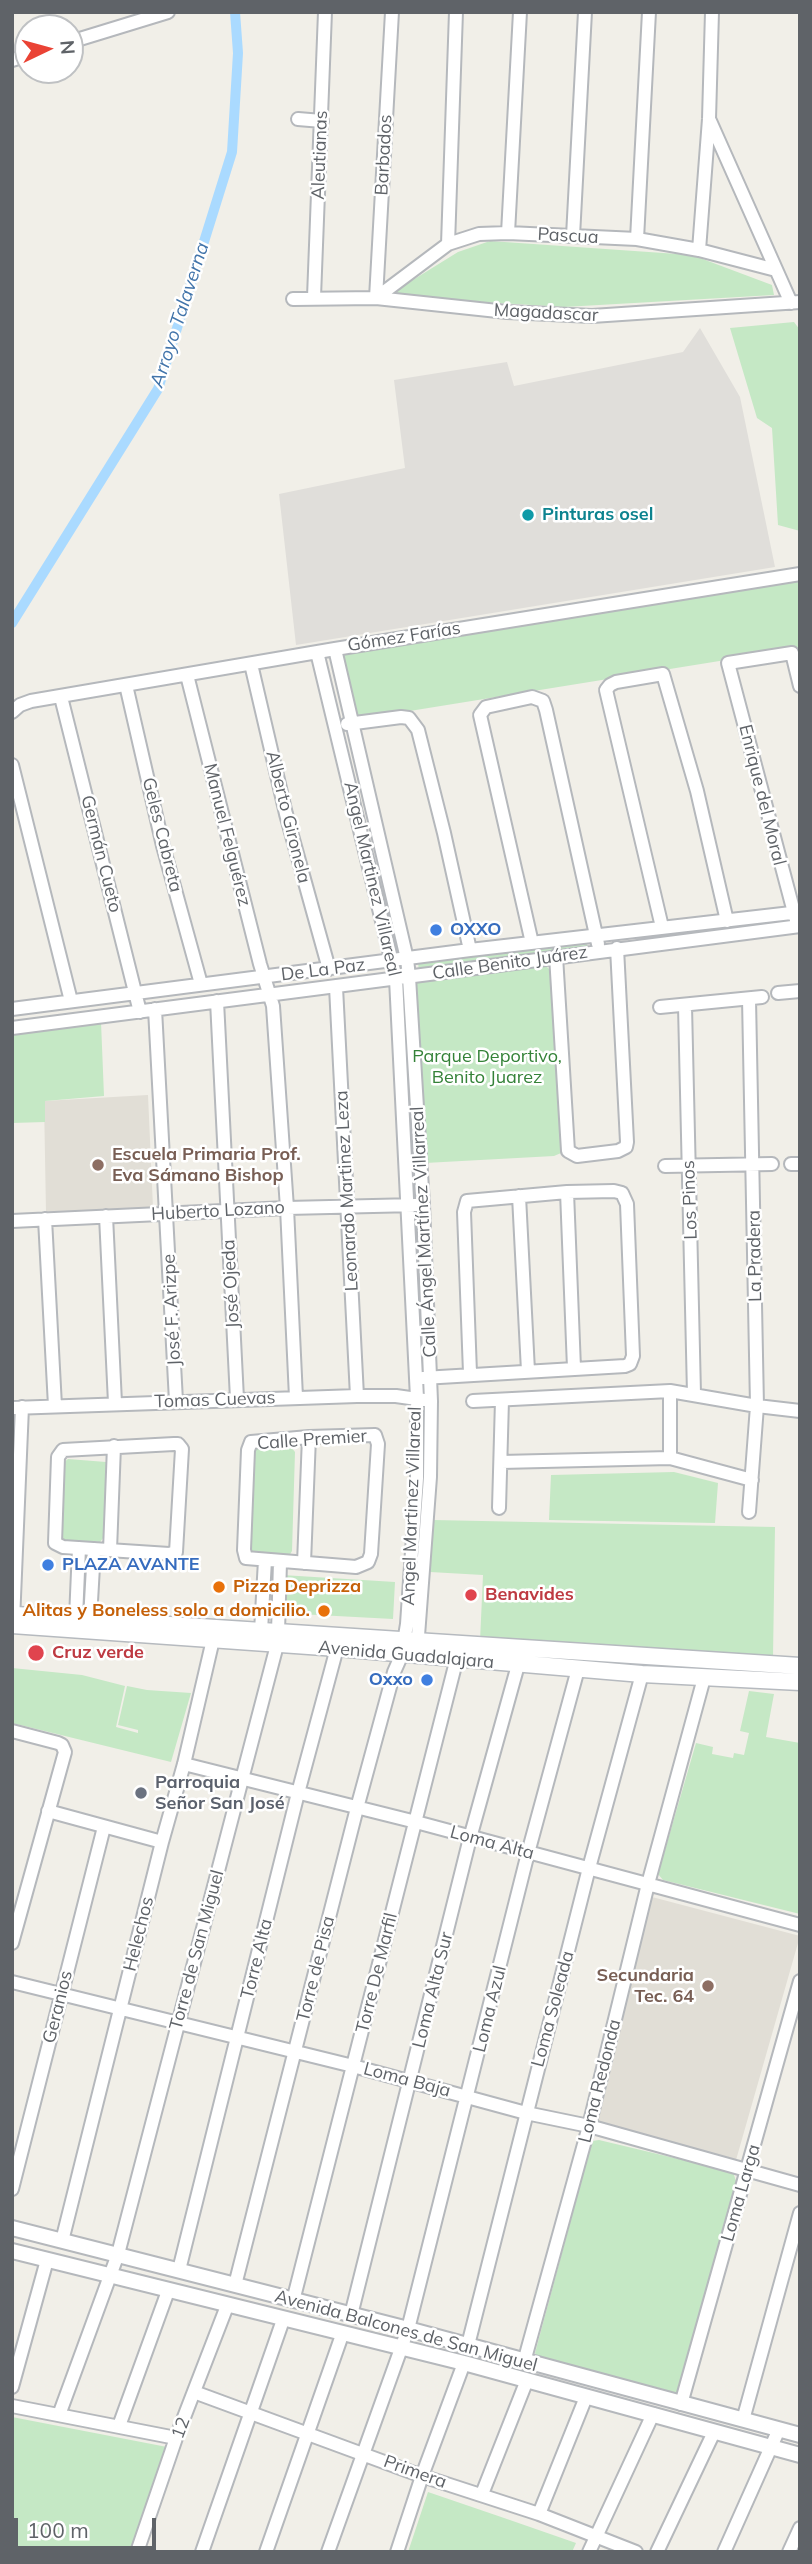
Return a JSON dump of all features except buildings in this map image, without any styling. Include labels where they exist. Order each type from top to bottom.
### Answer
[{"type":"main road","name":"Avenida Guadalajara","points":[[13,1620],[92,1622],[459,1653],[800,1666]]},
{"type":"main road","name":"Avenida Guadalajara","points":[[13,1620],[92,1622]]},
{"type":"main road","name":"Avenida Guadalajara","points":[[215,1634],[261,1631],[277,1639],[337,1648],[410,1648]]},
{"type":"main road","name":"Avenida Guadalajara","points":[[459,1653],[518,1665],[800,1682]]},
{"type":"street","points":[[84,37],[146,15],[167,12]]},
{"type":"street","name":"Aleutianas","points":[[314,298],[325,12]]},
{"type":"street","name":"Barbados","points":[[376,298],[392,12]]},
{"type":"street","points":[[448,244],[456,12]]},
{"type":"street","points":[[508,233],[520,12]]},
{"type":"street","points":[[573,236],[585,12]]},
{"type":"street","points":[[637,239],[649,12]]},
{"type":"street","points":[[699,250],[709,119],[712,12]]},
{"type":"street","points":[[298,119],[322,121]]},
{"type":"street","points":[[709,119],[776,270],[796,303]]},
{"type":"street","name":"Pascua","points":[[376,298],[448,244],[479,234],[637,239],[699,250],[776,270]]},
{"type":"street","name":"Magadascar","points":[[293,299],[376,298],[507,312],[592,316],[796,303]]},
{"type":"street","name":"Gómez Farías","points":[[12,712],[31,701],[800,574]]},
{"type":"street","name":"Calle Ángel Martínez Villarreal","points":[[335,649],[407,959],[402,978],[423,1205],[431,1401],[430,1477],[410,1648]]},
{"type":"street","name":"Angel Martinez Villareal","points":[[317,652],[392,961],[402,978],[408,1206],[417,1398],[417,1478],[407,1625],[410,1648]]},
{"type":"street","name":"Enrique del Moral","points":[[799,927],[728,663],[792,653],[800,686]]},
{"type":"street","name":"Alberto Gironela","points":[[251,664],[286,814],[329,969]]},
{"type":"street","points":[[662,927],[606,690],[616,682],[663,674],[697,791],[727,921]]},
{"type":"street","name":"Manuel Felguérez","points":[[187,675],[273,1006],[287,1208],[296,1397]]},
{"type":"street","name":"Geles Cabreta","points":[[127,685],[163,846],[201,984]]},
{"type":"street","name":"Germán Cueto","points":[[61,697],[140,1012]]},
{"type":"street","points":[[532,943],[480,724],[480,715],[486,707],[532,698],[542,701],[546,710],[599,951]]},
{"type":"street","points":[[335,726],[401,717],[409,718],[418,730],[470,950]]},
{"type":"street","points":[[12,765],[71,1001]]},
{"type":"street","name":"De La Paz","points":[[12,1009],[470,950],[797,912]]},
{"type":"street","name":"Calle Benito Juárez","points":[[12,1027],[336,987],[617,948],[799,927]]},
{"type":"street","points":[[556,956],[566,1146],[568,1151],[577,1156],[623,1150],[627,1142],[617,948]]},
{"type":"street","name":"Leonardo Martinez Leza","points":[[336,987],[357,1396]]},
{"type":"street","points":[[778,993],[800,991]]},
{"type":"street","name":"La Pradera","points":[[685,1006],[756,998],[752,1165],[757,1406],[750,1513]]},
{"type":"street","name":"José Ojeda","points":[[217,1001],[237,1399]]},
{"type":"street","points":[[660,1007],[685,1006]]},
{"type":"street","name":"Los Pinos","points":[[685,1006],[694,1394]]},
{"type":"street","name":"José F. Arizpe","points":[[155,1009],[176,1401]]},
{"type":"street","points":[[665,1166],[772,1164]]},
{"type":"street","points":[[567,1192],[575,1368]]},
{"type":"street","points":[[416,1378],[625,1366],[632,1361],[625,1197],[622,1193],[567,1192],[467,1201],[464,1205],[470,1373]]},
{"type":"street","points":[[519,1196],[528,1371]]},
{"type":"street","name":"Huberto Lozano","points":[[12,1221],[287,1208],[423,1205]]},
{"type":"street","points":[[106,1216],[115,1403]]},
{"type":"street","points":[[45,1219],[55,1406]]},
{"type":"street","points":[[473,1401],[670,1391],[800,1411]]},
{"type":"street","points":[[670,1391],[670,1458]]},
{"type":"street","name":"Tomas Cuevas","points":[[17,1407],[357,1396],[396,1396],[431,1401]]},
{"type":"street","points":[[499,1508],[502,1400]]},
{"type":"street","points":[[13,1620],[17,1407]]},
{"type":"street","name":"Calle Premier","points":[[370,1435],[375,1436],[378,1444],[371,1554],[368,1562],[356,1567],[246,1558],[244,1550],[249,1445],[256,1440],[309,1437],[370,1435]]},
{"type":"street","points":[[304,1563],[309,1437]]},
{"type":"street","points":[[178,1444],[182,1449],[176,1552],[172,1554],[63,1547],[55,1543],[59,1452],[67,1449],[114,1446],[178,1444]]},
{"type":"street","points":[[110,1550],[114,1446]]},
{"type":"street","points":[[501,1462],[670,1458],[752,1480]]},
{"type":"street","points":[[79,1548],[92,1622]]},
{"type":"street","points":[[92,1622],[94,1549]]},
{"type":"street","points":[[261,1631],[265,1560]]},
{"type":"street","points":[[277,1639],[281,1562]]},
{"type":"street","name":"Helechos","points":[[62,2241],[215,1634]]},
{"type":"street","name":"Torre de San Miguel","points":[[59,2415],[118,2255],[277,1639]]},
{"type":"street","name":"Torre Alta","points":[[179,2270],[298,1793],[337,1648]]},
{"type":"street","name":"Torre de Pisa","points":[[235,2285],[394,1672],[410,1648]]},
{"type":"street","name":"Torre De Marfil","points":[[293,2301],[459,1653]]},
{"type":"street","name":"Loma Alta Sur","points":[[351,2315],[470,1838],[518,1665]]},
{"type":"street","name":"Loma Azul","points":[[328,2552],[408,2329],[528,1853],[578,1669]]},
{"type":"street","name":"Loma Soleada","points":[[468,2345],[589,1868],[642,1674]]},
{"type":"street","name":"Loma Redonda","points":[[524,2362],[589,2126],[648,1884],[704,1678]]},
{"type":"street","points":[[12,1731],[58,1743],[64,1748],[12,1943]]},
{"type":"street","name":"Loma Alta","points":[[184,1765],[416,1822],[800,1924]]},
{"type":"street","points":[[48,1811],[162,1842]]},
{"type":"street","name":"Geranios","points":[[12,2189],[104,1826]]},
{"type":"street","name":"Loma Larga","points":[[681,2404],[800,1981]]},
{"type":"street","name":"Loma Baja","points":[[12,1982],[353,2066],[526,2113],[589,2126],[800,2185]]},
{"type":"street","points":[[743,2420],[800,2213]]},
{"type":"street","name":"Avenida Balcones de San Miguel","points":[[12,2228],[408,2329],[800,2435]]},
{"type":"street","name":"Avenida Balcones de San Miguel","points":[[12,2252],[402,2350],[464,2363],[800,2455]]},
{"type":"street","points":[[12,2386],[47,2260]]},
{"type":"street","points":[[119,2426],[168,2291]]},
{"type":"street","name":"12","points":[[142,2550],[176,2438],[227,2306]]},
{"type":"street","points":[[202,2552],[283,2320]]},
{"type":"street","points":[[266,2552],[342,2335]]},
{"type":"street","points":[[397,2552],[464,2363]]},
{"type":"street","points":[[482,2494],[527,2381]]},
{"type":"street","name":"Primera","points":[[194,2392],[363,2452],[422,2476],[539,2514],[636,2552]]},
{"type":"street","points":[[539,2514],[586,2397]]},
{"type":"street","points":[[12,2406],[176,2438]]},
{"type":"street","points":[[589,2552],[653,2414]]},
{"type":"street","points":[[724,2552],[779,2429]]},
{"type":"street","points":[[656,2552],[714,2432]]},
{"type":"street","points":[[789,2552],[800,2528]]},
{"type":"shaded area","points":[[700,328],[740,397],[775,567],[296,645],[279,494],[405,468],[394,380],[507,362],[514,386],[683,352]]},
{"type":"shaded area","name":"Escuela Primaria Prof. Eva Sámano Bishop","points":[[148,1095],[153,1208],[46,1212],[44,1101]]},
{"type":"shaded area","name":"Secundaria Tec. 64","points":[[652,1897],[800,1936],[736,2160],[595,2122]]},
{"type":"green space","points":[[490,241],[692,255],[772,285],[774,295],[564,307],[387,296],[458,252]]},
{"type":"green space","points":[[794,322],[800,330],[800,531],[778,525],[772,428],[757,418],[730,328]]},
{"type":"green space","points":[[800,579],[800,648],[354,720],[341,655]]},
{"type":"green space","points":[[587,943],[588,950],[419,974],[418,961]]},
{"type":"green space","name":"Parque Deportivo, Benito Juarez","points":[[545,965],[552,978],[561,1153],[554,1156],[425,1163],[414,985],[418,982]]},
{"type":"green space","points":[[101,1022],[104,1096],[45,1101],[45,1122],[12,1123],[12,1033]]},
{"type":"green space","points":[[291,1447],[295,1452],[292,1551],[289,1556],[250,1557],[253,1449]]},
{"type":"green space","points":[[68,1459],[106,1462],[104,1537],[100,1542],[61,1540],[63,1463]]},
{"type":"green space","points":[[674,1472],[718,1483],[715,1523],[549,1520],[551,1475]]},
{"type":"green space","points":[[433,1520],[775,1527],[773,1657],[480,1641],[483,1575],[430,1572]]},
{"type":"green space","points":[[282,1575],[395,1582],[393,1619],[280,1613]]},
{"type":"green space","points":[[12,1668],[82,1675],[125,1686],[116,1727],[138,1733],[138,1730],[118,1725],[127,1686],[191,1693],[171,1762],[12,1723]]},
{"type":"green space","points":[[749,1691],[774,1694],[766,1737],[800,1743],[800,1914],[663,1880],[658,1874],[696,1743],[713,1747],[712,1754],[733,1758],[734,1753],[744,1755],[749,1733],[740,1731]]},
{"type":"green space","points":[[599,2140],[733,2172],[736,2181],[677,2392],[668,2394],[537,2358],[535,2353],[592,2141]]},
{"type":"green space","points":[[12,2417],[167,2447],[131,2552],[60,2552],[12,2547]]},
{"type":"green space","points":[[428,2492],[576,2543],[572,2552],[408,2552]]},
{"type":"waterway","name":"Arroyo Talaverna","points":[[12,623],[158,389],[232,152],[238,53],[235,12]]},
{"type":"place","name":"Pinturas osel","points":[[528,515]]},
{"type":"place","name":"OXXO","points":[[436,930]]},
{"type":"place","name":"Escuela Primaria Prof. Eva Sámano Bishop","points":[[98,1165]]},
{"type":"place","name":"PLAZA AVANTE","points":[[48,1565]]},
{"type":"place","name":"Pizza Deprizza","points":[[219,1587]]},
{"type":"place","name":"Benavides","points":[[471,1595]]},
{"type":"place","name":"Alitas y Boneless solo a domicilio.","points":[[324,1611]]},
{"type":"place","name":"Cruz verde","points":[[36,1653]]},
{"type":"place","name":"Oxxo","points":[[427,1680]]},
{"type":"place","name":"Parroquia Señor San José","points":[[141,1793]]},
{"type":"place","name":"Secundaria Tec. 64","points":[[708,1986]]}]
